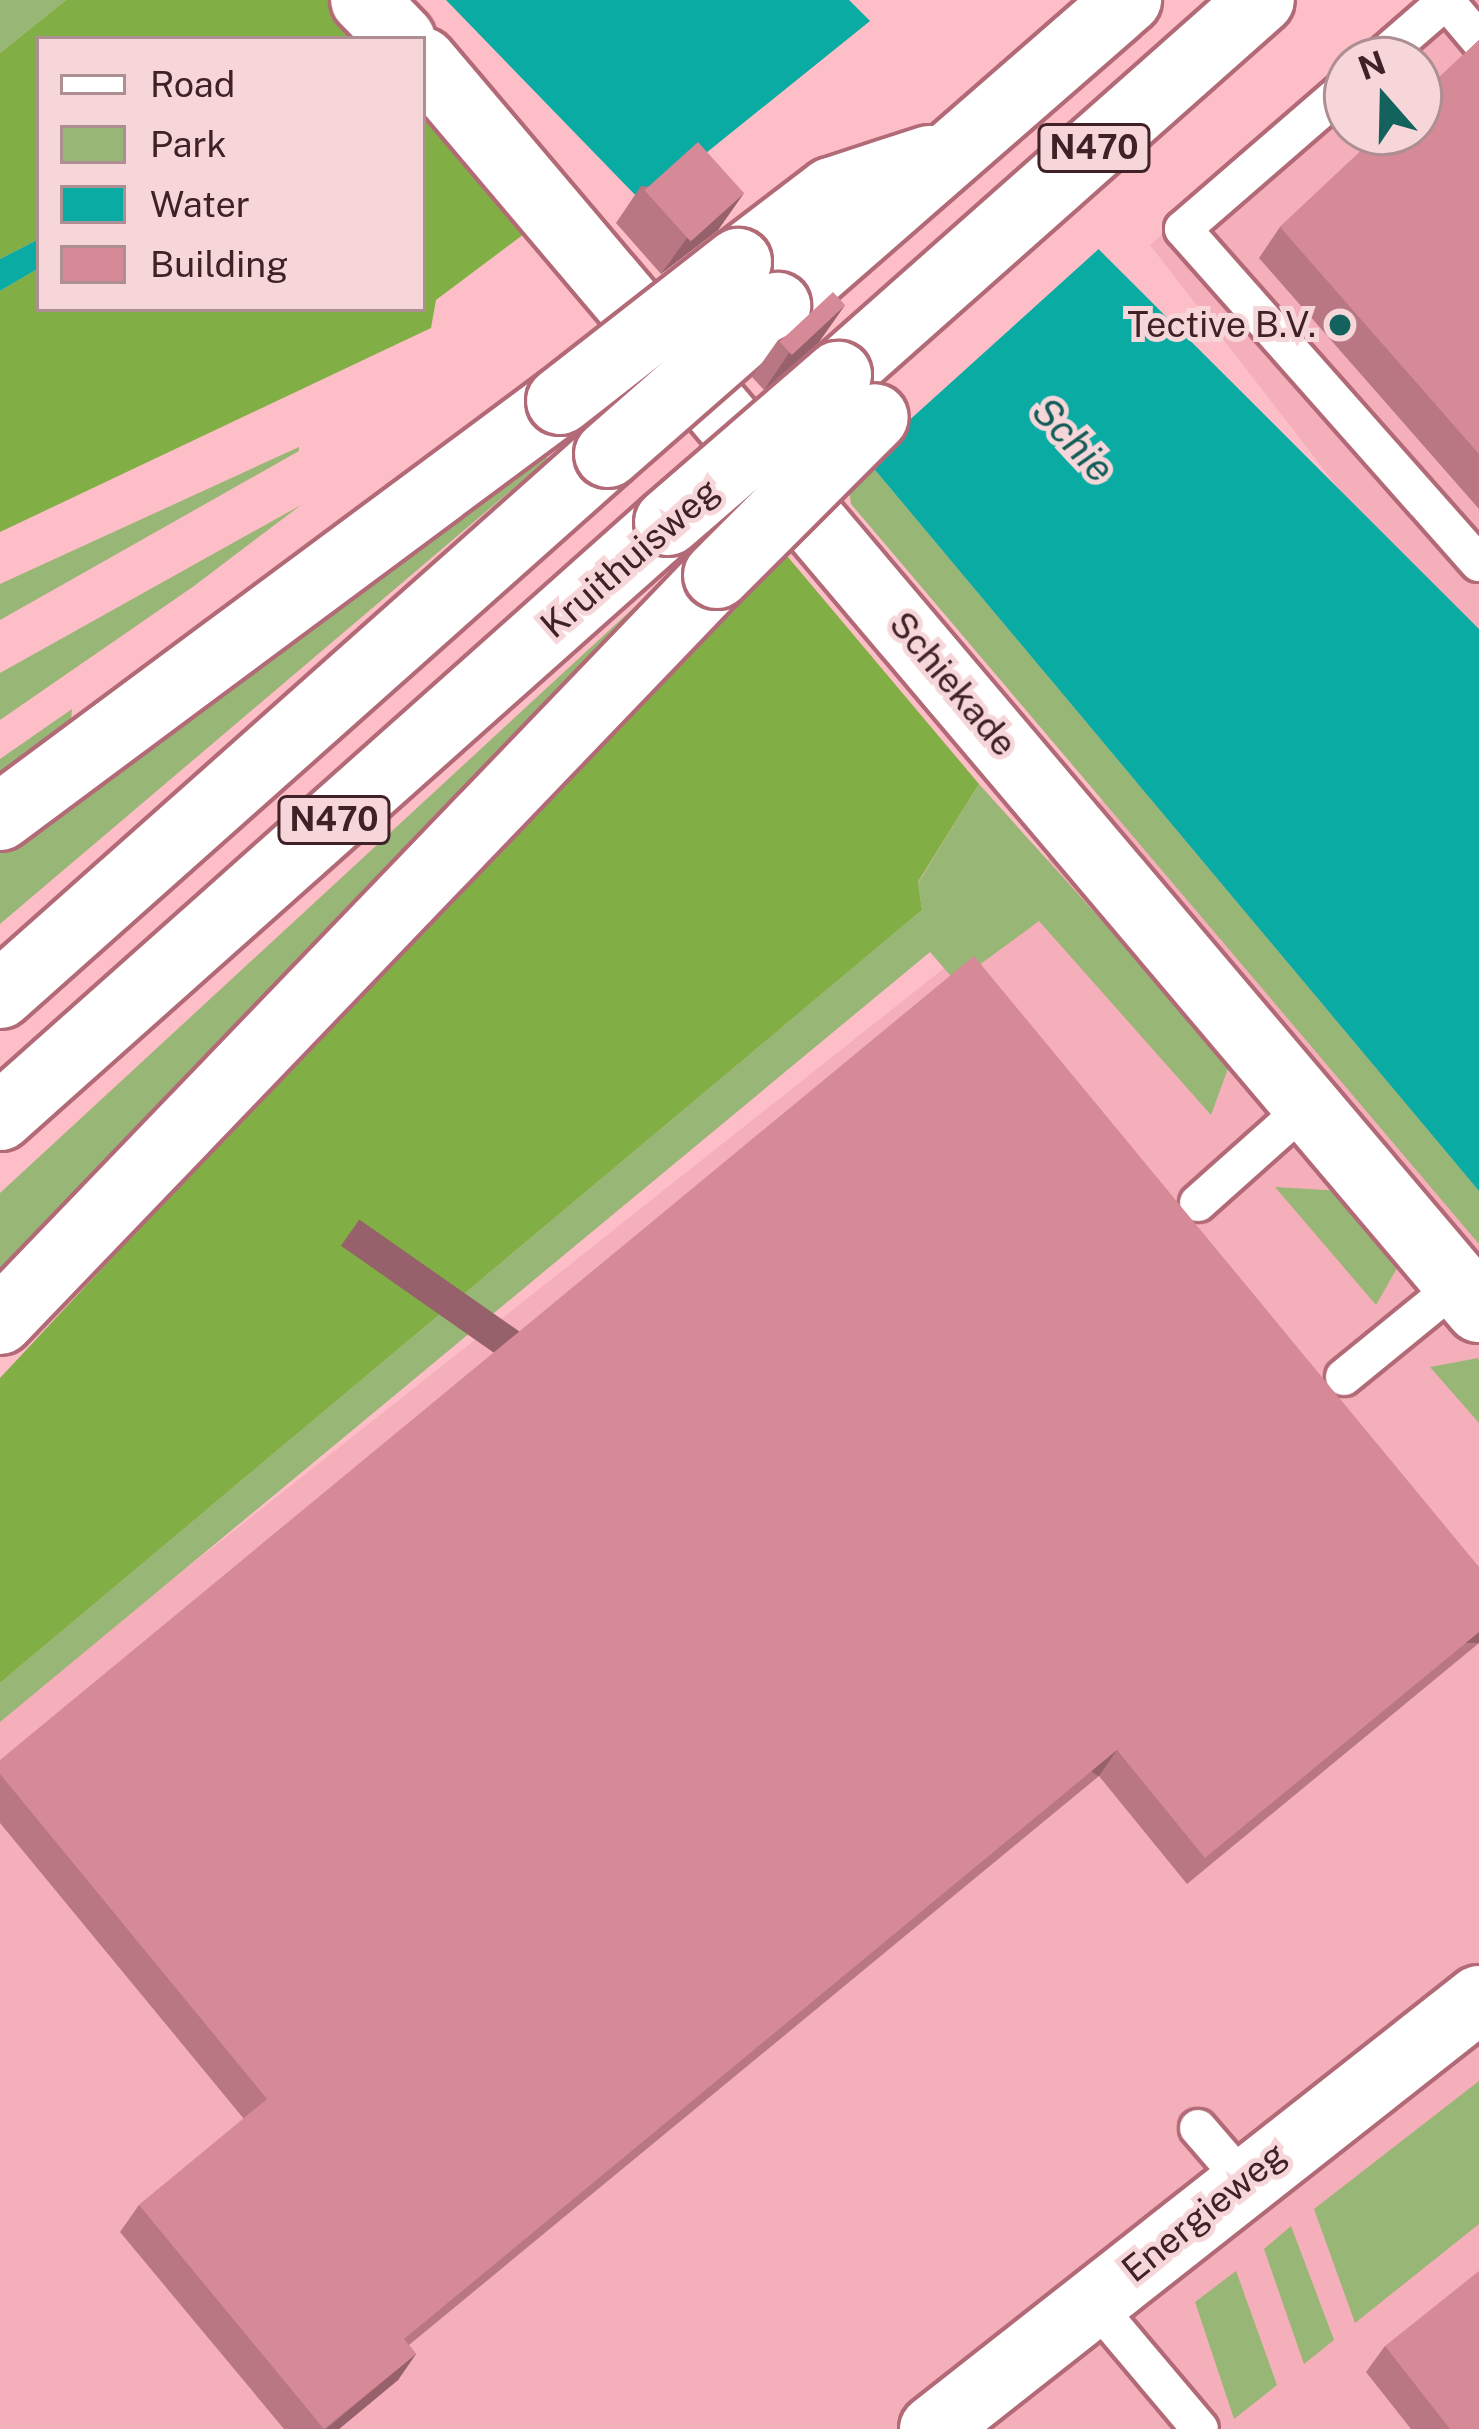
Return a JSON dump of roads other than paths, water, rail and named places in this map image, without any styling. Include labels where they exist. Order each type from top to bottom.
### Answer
[{"type":"main road","points":[[364,0],[399,36]]},
{"type":"main road","name":"N470","points":[[0,995],[949,152],[1128,0]]},
{"type":"main road","name":"Kruithuisweg","points":[[0,1118],[1261,0]]},
{"type":"main road","name":"Schiekade","points":[[426,65],[1468,1297]]},
{"type":"main road","name":"N470","points":[[0,818],[560,401],[831,190],[949,152]]},
{"type":"main road","name":"N470","points":[[0,1321],[874,417],[918,302]]},
{"type":"main road","name":"Energieweg","points":[[933,2429],[1242,2180],[1479,1999]]},
{"type":"lane","points":[[1406,36],[1447,1],[1479,40]]},
{"type":"lane","points":[[1323,108],[1183,229],[1479,563]]},
{"type":"lane","points":[[1198,1203],[1307,1106]]},
{"type":"lane","points":[[1344,1377],[1468,1297]]},
{"type":"lane","points":[[1198,2128],[1242,2180]]},
{"type":"lane","points":[[1092,2301],[1200,2429]]},
{"type":"water","name":"Schie","points":[[446,0],[849,0],[1479,629],[1479,1191],[870,464],[903,435],[673,179],[642,202]]},
{"type":"water","points":[[36,241],[36,270],[0,291],[0,259]]},
{"type":"place","name":"Tective B.V.","points":[[1340,325]]}]
